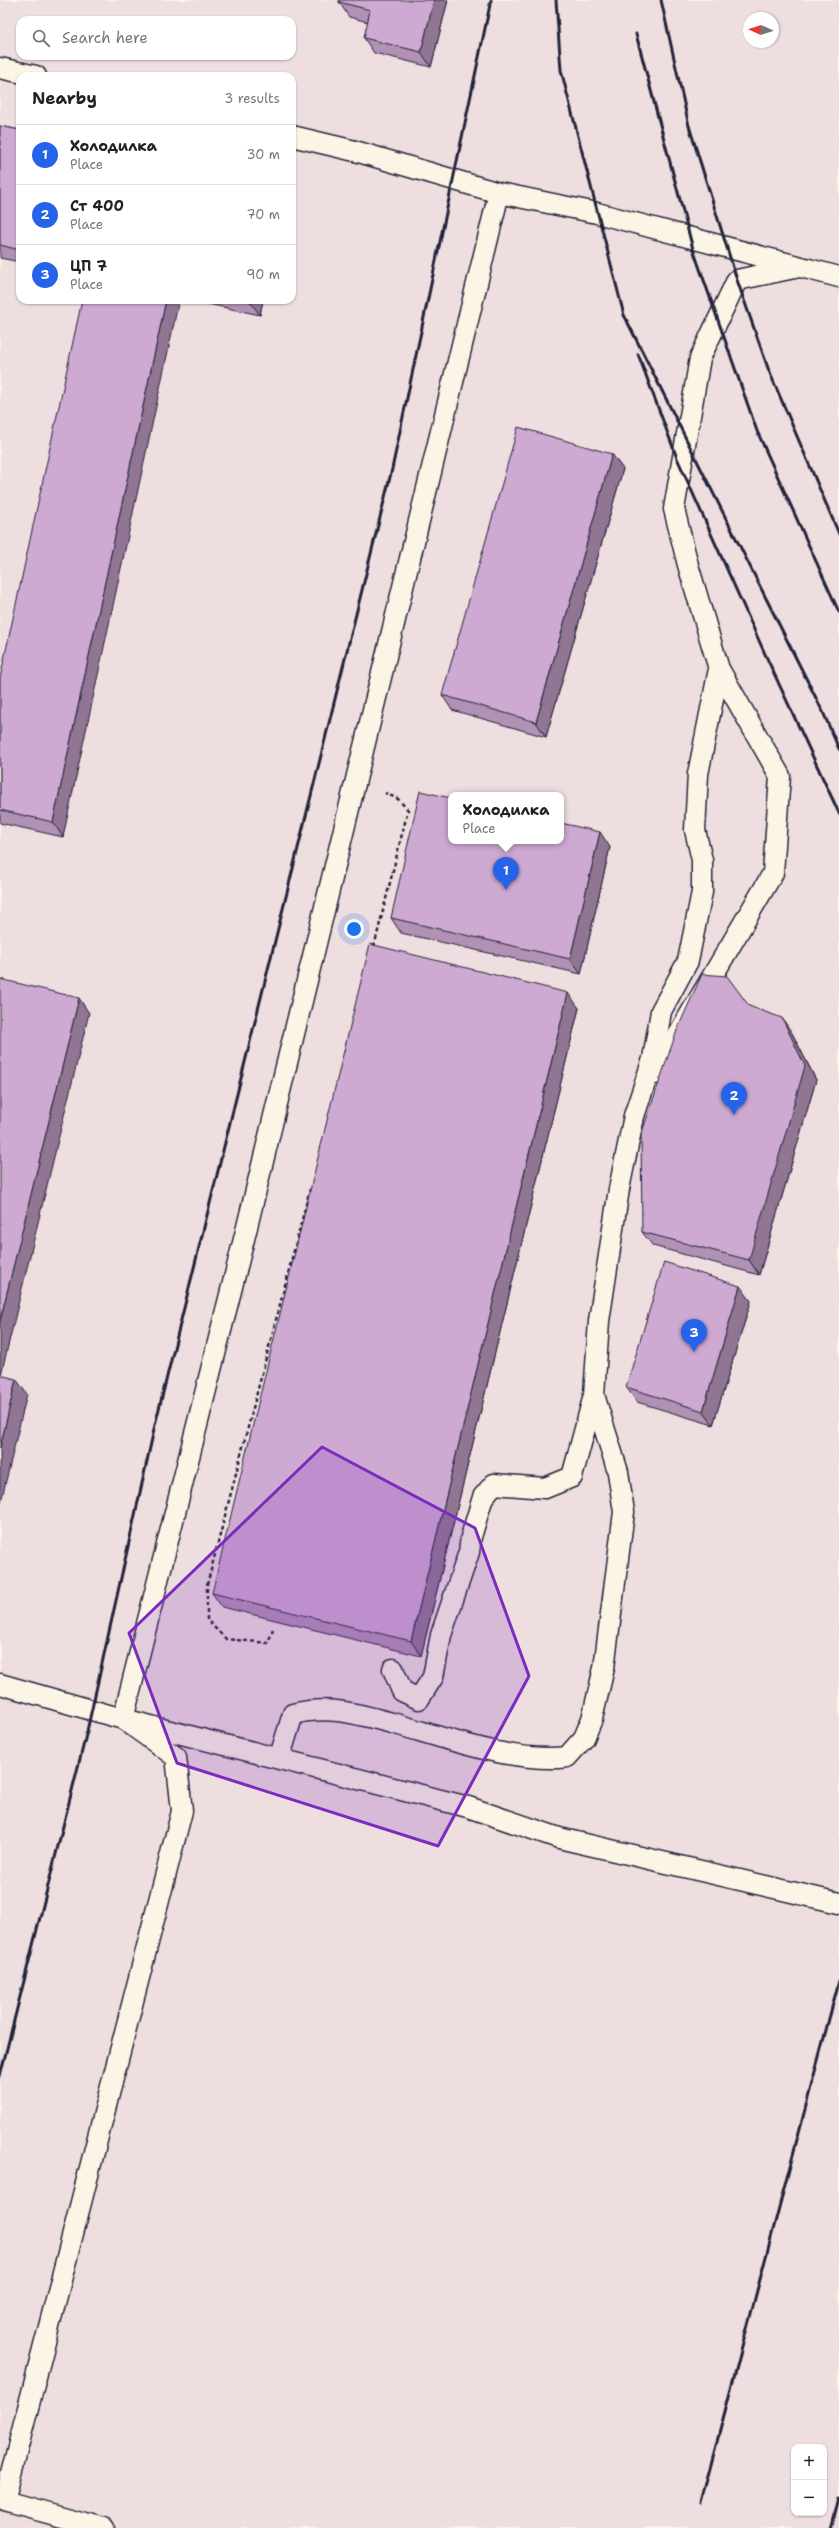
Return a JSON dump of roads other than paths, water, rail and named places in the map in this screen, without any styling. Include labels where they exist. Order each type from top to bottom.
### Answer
[{"type":"lane","points":[[0,68],[18,72]]},
{"type":"lane","points":[[296,137],[355,151],[499,193],[597,213],[839,277]]},
{"type":"lane","points":[[123,1719],[499,193]]},
{"type":"lane","points":[[640,1098],[773,873],[780,776],[719,669],[688,566],[674,509],[700,358],[737,280],[798,267]]},
{"type":"lane","points":[[393,1669],[402,1691],[419,1699],[433,1677],[442,1635],[469,1552],[471,1537],[483,1497],[494,1484],[545,1488],[572,1477],[594,1395],[599,1321],[618,1189],[634,1116],[653,1059],[661,1011],[688,961],[702,892],[702,860],[695,830],[698,774],[719,669]]},
{"type":"lane","points":[[279,1759],[293,1714],[312,1709],[344,1710],[477,1747],[550,1760],[567,1757],[584,1738],[592,1719],[604,1668],[624,1512],[618,1472],[594,1395]]},
{"type":"lane","points":[[0,1684],[123,1719],[468,1807],[559,1838],[839,1903]]},
{"type":"lane","points":[[103,2528],[2,2508],[182,1811],[176,1757],[123,1719]]},
{"type":"railway","points":[[0,2076],[87,1731],[155,1425],[392,469],[491,0]]},
{"type":"railway","points":[[556,0],[561,70],[624,315],[823,712],[839,749]]},
{"type":"railway","points":[[661,0],[689,126],[737,280],[769,371],[839,534]]},
{"type":"railway","points":[[636,34],[693,249],[757,431],[839,612]]},
{"type":"railway","points":[[638,354],[677,458],[765,654],[839,813]]},
{"type":"railway","points":[[701,2502],[839,1981]]},
{"type":"railway","points":[[831,2528],[839,2498]]},
{"type":"place","name":"Холодилка","points":[[506,890]]},
{"type":"place","name":"Ст 400","points":[[734,1115]]},
{"type":"place","name":"ЦП 7","points":[[694,1352]]}]
